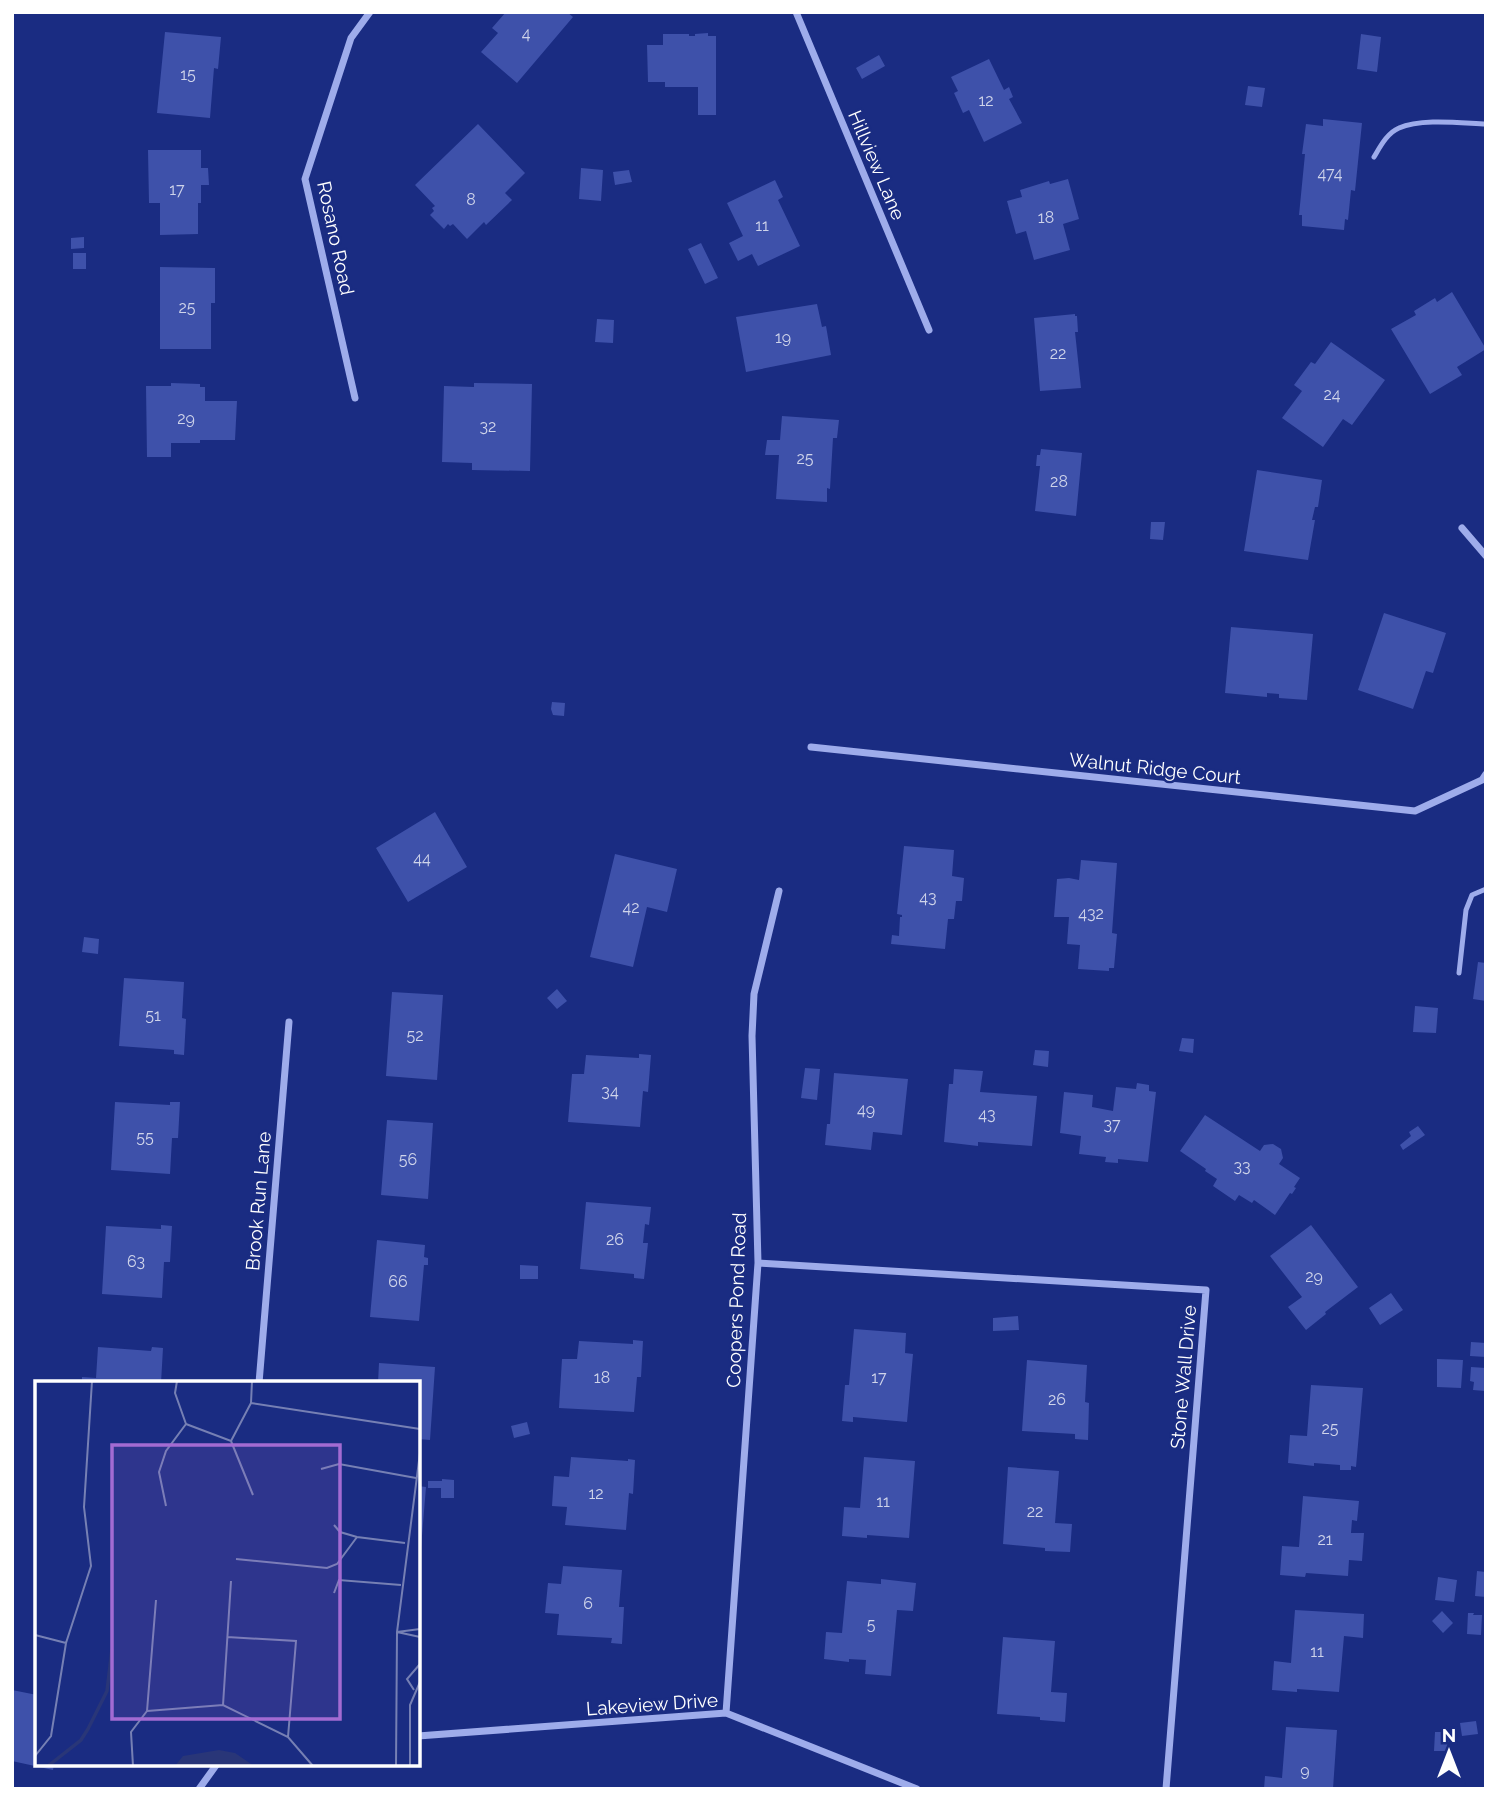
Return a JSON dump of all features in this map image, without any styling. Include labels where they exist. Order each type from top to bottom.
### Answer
[{"type":"street","name":"Rosano Road","points":[[355,398],[305,179],[351,38],[370,12]]},
{"type":"street","name":"Hillview Lane","points":[[796,12],[929,330]]},
{"type":"street","points":[[1462,528],[1486,556]]},
{"type":"street","name":"Walnut Ridge Court","points":[[811,747],[1415,811],[1482,780],[1486,774]]},
{"type":"street","name":"Coopers Pond Road","points":[[726,1713],[758,1263],[752,1036],[754,994],[779,891]]},
{"type":"street","name":"Brook Run Lane","points":[[259,1381],[289,1022]]},
{"type":"street","name":"Stone Wall Drive","points":[[758,1263],[1206,1290],[1166,1789]]},
{"type":"street","name":"Lakeview Drive","points":[[420,1736],[726,1713],[917,1789]]},
{"type":"street","points":[[199,1789],[216,1766]]},
{"type":"lane","points":[[1374,157],[1397,128],[1425,122],[1486,124]]},
{"type":"lane","points":[[1459,973],[1466,911],[1472,895],[1486,889]]},
{"type":"building","points":[[506,12],[567,12],[573,17],[517,83],[481,52],[498,33],[492,28]]},
{"type":"building","points":[[165,32],[221,37],[218,69],[214,68],[210,118],[157,113]]},
{"type":"building","points":[[708,33],[708,36],[716,36],[716,115],[698,115],[698,87],[665,87],[665,82],[648,82],[647,45],[663,45],[663,34],[695,36]]},
{"type":"building","points":[[1361,34],[1381,37],[1377,72],[1357,69]]},
{"type":"building","points":[[879,55],[885,66],[862,79],[856,68]]},
{"type":"building","points":[[989,59],[1004,90],[1009,87],[1013,97],[1009,99],[1022,123],[984,142],[969,110],[963,113],[954,93],[958,91],[951,77]]},
{"type":"building","points":[[1248,86],[1265,88],[1262,107],[1245,105]]},
{"type":"building","points":[[1323,119],[1362,123],[1355,191],[1351,190],[1348,220],[1345,219],[1344,230],[1302,226],[1302,215],[1299,215],[1306,124],[1323,126]]},
{"type":"building","points":[[478,124],[525,173],[505,193],[512,200],[467,239],[453,224],[448,224],[444,229],[430,215],[435,206],[415,185]]},
{"type":"building","points":[[148,150],[201,150],[201,168],[208,168],[209,185],[201,185],[198,234],[160,235],[160,203],[149,203]]},
{"type":"building","points":[[581,168],[603,170],[601,201],[579,199]]},
{"type":"building","points":[[629,170],[632,182],[615,185],[613,172]]},
{"type":"building","points":[[1068,179],[1079,219],[1063,224],[1070,250],[1034,260],[1026,231],[1016,234],[1007,201],[1022,197],[1020,190],[1049,181],[1050,184]]},
{"type":"building","points":[[775,180],[783,197],[778,200],[800,246],[758,266],[752,254],[738,261],[729,243],[743,236],[727,203]]},
{"type":"building","points":[[84,237],[84,248],[71,249],[71,238]]},
{"type":"building","points":[[701,243],[718,278],[705,284],[688,249]]},
{"type":"building","points":[[73,253],[86,253],[86,269],[73,269]]},
{"type":"building","points":[[160,267],[215,268],[215,303],[211,303],[211,349],[160,349]]},
{"type":"building","points":[[1452,292],[1486,349],[1457,367],[1462,375],[1430,394],[1391,329],[1416,315],[1414,311],[1435,298],[1437,302]]},
{"type":"building","points":[[817,304],[822,327],[826,326],[831,355],[746,372],[736,317]]},
{"type":"building","points":[[1075,314],[1081,388],[1040,391],[1034,318]]},
{"type":"building","points":[[597,319],[614,320],[613,343],[595,342]]},
{"type":"building","points":[[1331,342],[1385,380],[1352,425],[1343,419],[1323,447],[1282,418],[1302,391],[1294,385],[1311,362],[1315,364]]},
{"type":"building","points":[[171,383],[200,384],[200,387],[205,387],[205,401],[237,401],[235,440],[171,443],[171,457],[147,457],[146,386],[171,386]]},
{"type":"building","points":[[474,383],[532,384],[530,471],[472,470],[472,463],[442,462],[444,386],[474,387]]},
{"type":"building","points":[[782,416],[839,420],[837,438],[833,438],[827,502],[776,499],[779,455],[765,455],[767,440],[780,440]]},
{"type":"building","points":[[1041,449],[1082,453],[1076,516],[1035,511],[1040,466],[1036,466],[1037,455],[1040,455]]},
{"type":"building","points":[[1257,470],[1322,480],[1318,507],[1315,507],[1312,520],[1315,520],[1308,560],[1244,551]]},
{"type":"building","points":[[1151,522],[1165,522],[1163,540],[1150,539]]},
{"type":"building","points":[[1384,613],[1446,633],[1433,673],[1426,671],[1413,709],[1358,690]]},
{"type":"building","points":[[1231,627],[1313,634],[1307,700],[1279,698],[1279,694],[1267,693],[1267,697],[1225,693]]},
{"type":"building","points":[[552,702],[565,703],[564,716],[553,715]]},
{"type":"building","points":[[435,812],[467,867],[408,902],[376,848]]},
{"type":"building","points":[[904,846],[954,850],[952,876],[964,878],[962,901],[956,901],[954,919],[948,919],[945,949],[891,944],[892,935],[899,936],[902,917],[897,914]]},
{"type":"building","points":[[615,854],[677,869],[667,912],[647,907],[633,967],[590,957]]},
{"type":"building","points":[[1081,860],[1117,863],[1112,933],[1117,934],[1114,968],[1109,968],[1109,971],[1078,969],[1080,945],[1067,944],[1069,917],[1054,917],[1057,879],[1079,880]]},
{"type":"building","points":[[84,937],[99,939],[98,954],[82,952]]},
{"type":"building","points":[[1478,962],[1486,963],[1486,1001],[1473,999]]},
{"type":"building","points":[[124,978],[184,982],[184,1055],[174,1054],[174,1050],[119,1046]]},
{"type":"building","points":[[557,989],[567,1001],[557,1009],[547,998]]},
{"type":"building","points":[[392,992],[443,995],[437,1080],[386,1076]]},
{"type":"building","points":[[1415,1006],[1438,1008],[1436,1033],[1413,1032]]},
{"type":"building","points":[[1182,1038],[1194,1039],[1193,1053],[1179,1051]]},
{"type":"building","points":[[1035,1050],[1049,1051],[1048,1067],[1033,1065]]},
{"type":"building","points":[[639,1054],[651,1055],[648,1092],[643,1091],[640,1127],[568,1122],[572,1074],[584,1074],[586,1055],[639,1058]]},
{"type":"building","points":[[805,1068],[820,1069],[817,1100],[801,1098]]},
{"type":"building","points":[[954,1069],[983,1071],[980,1092],[1037,1096],[1032,1146],[978,1142],[978,1146],[944,1142],[949,1084],[953,1084]]},
{"type":"building","points":[[834,1073],[908,1079],[902,1135],[873,1132],[871,1150],[825,1145],[827,1124],[830,1124]]},
{"type":"building","points":[[1137,1083],[1149,1085],[1149,1091],[1156,1092],[1148,1162],[1118,1159],[1118,1163],[1105,1162],[1106,1157],[1079,1154],[1081,1136],[1060,1133],[1064,1092],[1093,1095],[1092,1107],[1113,1111],[1116,1087],[1136,1089]]},
{"type":"building","points":[[115,1102],[170,1105],[170,1102],[180,1102],[178,1138],[172,1138],[170,1174],[111,1170]]},
{"type":"building","points":[[1205,1115],[1260,1151],[1264,1145],[1273,1144],[1281,1149],[1283,1158],[1279,1164],[1300,1178],[1292,1194],[1290,1193],[1275,1215],[1254,1200],[1252,1203],[1239,1195],[1235,1201],[1213,1186],[1217,1179],[1205,1171],[1206,1169],[1180,1151]]},
{"type":"building","points":[[387,1120],[433,1123],[428,1199],[381,1195]]},
{"type":"building","points":[[1418,1126],[1425,1135],[1403,1150],[1400,1145],[1411,1136],[1409,1132]]},
{"type":"building","points":[[586,1202],[651,1207],[649,1225],[645,1224],[643,1243],[648,1243],[644,1279],[634,1278],[634,1274],[580,1269]]},
{"type":"building","points":[[161,1225],[172,1226],[170,1262],[164,1262],[162,1298],[102,1294],[106,1226],[161,1229]]},
{"type":"building","points":[[1311,1225],[1358,1287],[1306,1330],[1288,1307],[1302,1297],[1270,1256]]},
{"type":"building","points":[[377,1240],[425,1245],[424,1257],[428,1258],[428,1265],[424,1265],[419,1321],[370,1317]]},
{"type":"building","points":[[520,1265],[538,1266],[538,1279],[520,1279]]},
{"type":"building","points":[[1391,1293],[1403,1310],[1380,1325],[1369,1308]]},
{"type":"building","points":[[1018,1316],[1019,1330],[993,1331],[993,1318]]},
{"type":"building","points":[[854,1329],[906,1333],[905,1353],[913,1354],[907,1422],[853,1417],[853,1422],[842,1421],[845,1385],[849,1385]]},
{"type":"building","points":[[633,1340],[643,1341],[641,1377],[637,1377],[634,1412],[559,1408],[562,1359],[577,1359],[579,1341],[633,1344]]},
{"type":"building","points":[[1471,1342],[1486,1343],[1486,1357],[1470,1356]]},
{"type":"building","points":[[98,1347],[151,1351],[152,1347],[163,1348],[161,1381],[82,1381],[82,1377],[96,1378]]},
{"type":"building","points":[[1437,1359],[1463,1360],[1461,1388],[1437,1387]]},
{"type":"building","points":[[1027,1360],[1087,1365],[1085,1402],[1089,1403],[1088,1440],[1075,1439],[1075,1434],[1022,1431]]},
{"type":"building","points":[[379,1363],[435,1367],[430,1440],[420,1439],[420,1381],[378,1381]]},
{"type":"building","points":[[1471,1367],[1486,1368],[1485,1391],[1473,1390],[1474,1382],[1470,1381]]},
{"type":"building","points":[[1311,1385],[1363,1388],[1356,1467],[1351,1466],[1351,1470],[1340,1470],[1340,1465],[1288,1463],[1290,1435],[1307,1436]]},
{"type":"building","points":[[527,1422],[530,1434],[514,1438],[511,1426]]},
{"type":"building","points":[[571,1457],[635,1460],[633,1494],[629,1493],[626,1530],[565,1525],[567,1507],[552,1506],[554,1476],[569,1477]]},
{"type":"building","points":[[864,1457],[915,1461],[909,1538],[842,1536],[844,1507],[860,1508]]},
{"type":"building","points":[[1008,1467],[1059,1471],[1055,1523],[1072,1524],[1070,1552],[1003,1544]]},
{"type":"building","points":[[454,1480],[454,1498],[441,1498],[441,1488],[428,1488],[428,1481]]},
{"type":"building","points":[[420,1486],[426,1487],[420,1560]]},
{"type":"building","points":[[1303,1496],[1359,1501],[1357,1521],[1352,1520],[1351,1533],[1364,1533],[1362,1561],[1349,1560],[1348,1576],[1306,1573],[1305,1577],[1280,1575],[1282,1546],[1299,1547]]},
{"type":"building","points":[[563,1566],[622,1570],[619,1607],[624,1607],[622,1644],[611,1643],[612,1638],[557,1635],[559,1614],[545,1613],[548,1583],[561,1584]]},
{"type":"building","points":[[1477,1571],[1486,1572],[1486,1597],[1475,1596]]},
{"type":"building","points":[[1438,1577],[1457,1580],[1454,1602],[1435,1600]]},
{"type":"building","points":[[881,1579],[916,1583],[913,1611],[897,1610],[891,1676],[865,1674],[866,1660],[849,1659],[849,1662],[824,1659],[826,1632],[842,1633],[847,1581],[881,1584]]},
{"type":"building","points":[[1295,1610],[1364,1614],[1363,1638],[1344,1636],[1339,1692],[1272,1690],[1274,1661],[1291,1663]]},
{"type":"building","points":[[1442,1611],[1453,1623],[1443,1633],[1432,1621]]},
{"type":"building","points":[[1468,1613],[1482,1615],[1481,1635],[1467,1634]]},
{"type":"building","points":[[1003,1637],[1055,1641],[1051,1692],[1067,1693],[1065,1722],[997,1714]]},
{"type":"building","points":[[12,1690],[35,1695],[35,1766],[54,1766],[53,1770],[12,1761]]},
{"type":"building","points":[[1476,1721],[1478,1734],[1462,1736],[1460,1723]]},
{"type":"building","points":[[1286,1727],[1337,1730],[1333,1789],[1264,1789],[1265,1776],[1282,1778]]},
{"type":"building","points":[[1435,1732],[1449,1732],[1449,1751],[1434,1751]]}]
